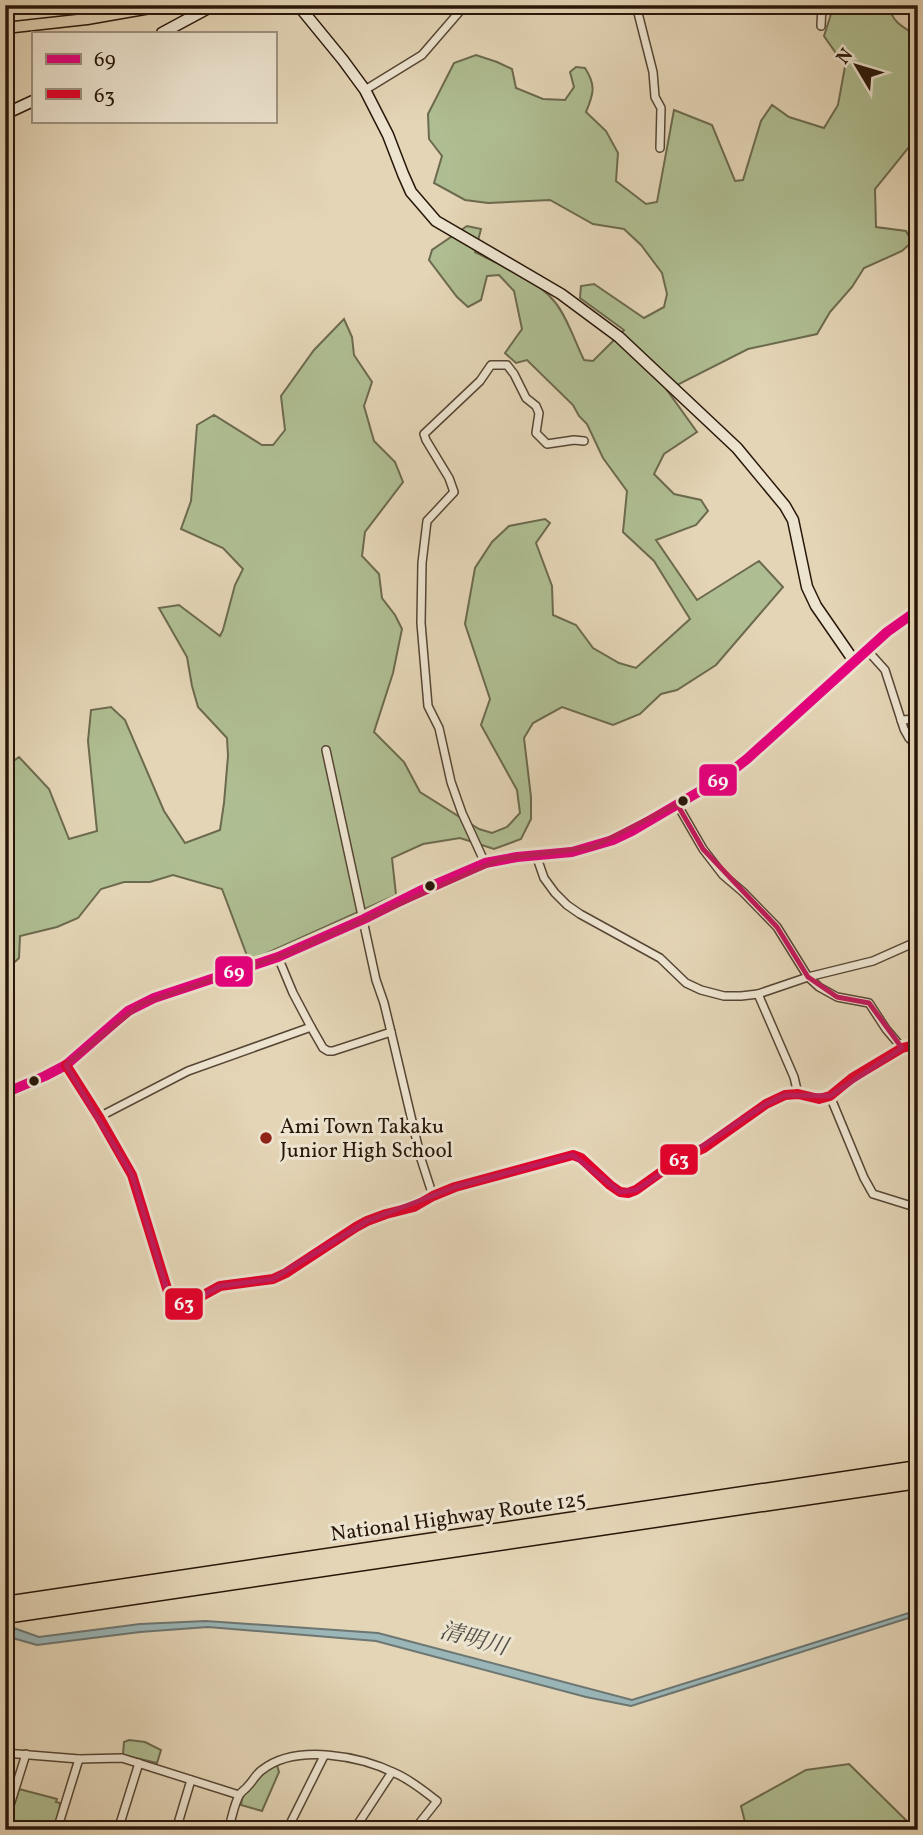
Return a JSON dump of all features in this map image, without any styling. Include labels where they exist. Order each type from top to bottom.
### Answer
[{"type":"highway","name":"National Highway Route 125","points":[[5,1604],[918,1468]]},
{"type":"highway","name":"National Highway Route 125","points":[[5,1616],[918,1480]]},
{"type":"main road","points":[[5,27],[107,16],[167,5]]},
{"type":"main road","points":[[164,32],[214,5]]},
{"type":"main road","points":[[298,5],[365,90],[388,135],[411,192],[436,221],[561,294],[610,330],[737,448],[785,506],[793,520],[807,587],[816,606],[854,661]]},
{"type":"main road","points":[[5,114],[32,101]]},
{"type":"main road","points":[[5,1093],[65,1065],[141,1004],[177,989],[278,957],[485,863],[517,856],[572,852],[613,840],[632,831],[724,777],[887,632],[918,610]]},
{"type":"street","points":[[365,90],[422,55],[468,5]]},
{"type":"street","points":[[636,5],[653,72],[655,97],[661,108],[660,148]]},
{"type":"street","points":[[821,26],[822,5]]},
{"type":"street","points":[[485,863],[462,813],[439,728],[428,706],[421,622],[423,552],[427,521],[454,492],[424,434],[480,381],[491,365],[507,365],[526,398],[536,406],[539,413],[536,433],[541,440],[547,444],[574,440],[584,442]]},
{"type":"street","points":[[867,650],[885,670],[901,720],[909,738],[918,747]]},
{"type":"street","points":[[901,720],[918,719]]},
{"type":"street","points":[[326,750],[376,980],[384,1003],[421,1159],[433,1196]]},
{"type":"street","points":[[677,804],[703,849],[723,875],[777,927],[808,977],[837,997],[869,1003],[902,1048],[918,1053]]},
{"type":"street","points":[[536,855],[544,878],[567,905],[660,958],[686,983],[724,996],[758,994],[808,977],[873,961],[918,941]]},
{"type":"street","points":[[278,957],[323,1048],[333,1051],[391,1032]]},
{"type":"street","points":[[758,994],[794,1077],[798,1094]]},
{"type":"street","points":[[99,1117],[188,1071],[311,1027]]},
{"type":"street","points":[[65,1065],[132,1175],[171,1303],[175,1305],[189,1303],[220,1286],[272,1279],[286,1273],[356,1227],[386,1214],[414,1207],[455,1187],[573,1155],[582,1158],[620,1192],[636,1190],[766,1104],[785,1095],[798,1094],[819,1099],[830,1096],[852,1078],[918,1041]]},
{"type":"street","points":[[830,1096],[873,1194],[918,1208]]},
{"type":"street","points":[[5,1753],[79,1759],[122,1758],[239,1795]]},
{"type":"street","points":[[5,1821],[26,1754]]},
{"type":"street","points":[[228,1830],[239,1795],[262,1769],[297,1755],[370,1763],[417,1786],[437,1801],[414,1830]]},
{"type":"street","points":[[287,1830],[324,1756]]},
{"type":"street","points":[[57,1830],[79,1759]]},
{"type":"street","points":[[118,1830],[139,1763]]},
{"type":"street","points":[[354,1830],[392,1772]]},
{"type":"street","points":[[176,1830],[191,1780]]},
{"type":"highlighted area","points":[[677,804],[703,849],[777,927],[808,977],[837,997],[869,1003],[902,1048],[830,1096],[785,1095],[766,1104],[636,1190],[620,1192],[573,1155],[455,1187],[367,1221],[273,1279],[220,1286],[189,1303],[171,1303],[132,1175],[66,1065],[141,1004],[289,953],[501,859],[593,847]]},
{"type":"green space","points":[[834,5],[889,5],[895,20],[918,36],[918,136],[875,189],[876,227],[906,231],[912,242],[902,251],[864,268],[852,287],[830,312],[817,334],[748,349],[667,390],[697,432],[664,454],[654,474],[674,494],[701,500],[708,511],[696,525],[656,540],[697,600],[759,561],[783,587],[716,665],[677,690],[661,694],[640,714],[613,725],[562,707],[533,723],[524,738],[531,819],[521,839],[494,849],[460,838],[423,844],[392,858],[396,895],[249,961],[222,889],[173,875],[150,882],[124,882],[101,889],[78,918],[57,927],[20,936],[19,958],[5,971],[5,767],[19,757],[49,789],[69,839],[97,831],[88,741],[91,710],[111,707],[125,720],[164,811],[185,843],[220,830],[228,756],[227,738],[198,707],[187,657],[159,608],[179,605],[220,636],[235,585],[243,569],[223,548],[181,529],[191,501],[197,425],[214,415],[262,445],[273,445],[285,430],[281,396],[314,350],[344,319],[352,337],[354,355],[372,382],[364,406],[374,441],[395,462],[403,482],[365,532],[362,556],[379,574],[382,598],[402,629],[393,673],[374,732],[404,762],[420,792],[479,829],[492,833],[507,827],[520,813],[517,790],[481,725],[490,699],[465,624],[475,568],[492,542],[509,526],[545,519],[550,523],[536,543],[552,586],[553,615],[576,625],[593,648],[619,663],[636,668],[690,619],[654,561],[623,532],[627,491],[603,458],[587,424],[573,405],[527,360],[516,363],[505,353],[522,329],[514,291],[499,275],[487,276],[481,300],[468,307],[429,260],[432,250],[467,226],[481,229],[475,252],[528,279],[546,293],[563,314],[584,360],[593,361],[624,330],[580,298],[581,286],[594,284],[644,318],[664,307],[667,294],[662,273],[641,245],[624,229],[593,224],[550,200],[488,203],[465,200],[434,183],[442,156],[429,139],[428,114],[454,63],[476,55],[512,69],[516,88],[543,99],[565,100],[574,87],[570,72],[576,67],[585,68],[593,89],[586,112],[606,131],[618,153],[616,181],[646,204],[657,202],[674,110],[712,125],[735,181],[743,180],[761,121],[772,105],[789,117],[824,128],[838,105],[846,61],[840,59],[824,36]]},
{"type":"green space","points":[[124,1742],[145,1742],[161,1750],[157,1763],[123,1755]]},
{"type":"green space","points":[[849,1764],[916,1830],[747,1830],[741,1806],[806,1770]]},
{"type":"green space","points":[[277,1765],[279,1772],[262,1811],[241,1805],[249,1787],[259,1776]]},
{"type":"green space","points":[[19,1789],[57,1799],[56,1802],[60,1803],[59,1816],[54,1830],[6,1830]]},
{"type":"water","points":[[918,1610],[918,1615],[631,1706],[586,1697],[376,1641],[208,1627],[140,1632],[37,1645],[5,1634],[5,1625],[39,1637],[140,1624],[206,1621],[378,1633],[632,1700]]},
{"type":"transit line","name":"69","points":[[5,1093],[66,1065],[128,1011],[154,998],[278,957],[485,863],[572,852],[613,840],[632,831],[724,777],[887,632],[918,610]]},
{"type":"transit line","name":"63","points":[[66,1065],[132,1175],[171,1303],[175,1305],[189,1303],[220,1286],[273,1279],[367,1221],[414,1207],[455,1187],[573,1155],[581,1158],[620,1192],[628,1193],[678,1160],[704,1148],[766,1104],[785,1095],[798,1094],[819,1099],[830,1096],[852,1078],[918,1041]]},
{"type":"place","name":"Ami Town Takaku Junior High School","points":[[266,1138]]},
{"type":"water label","name":"清明川","points":[[474,1638]]}]
